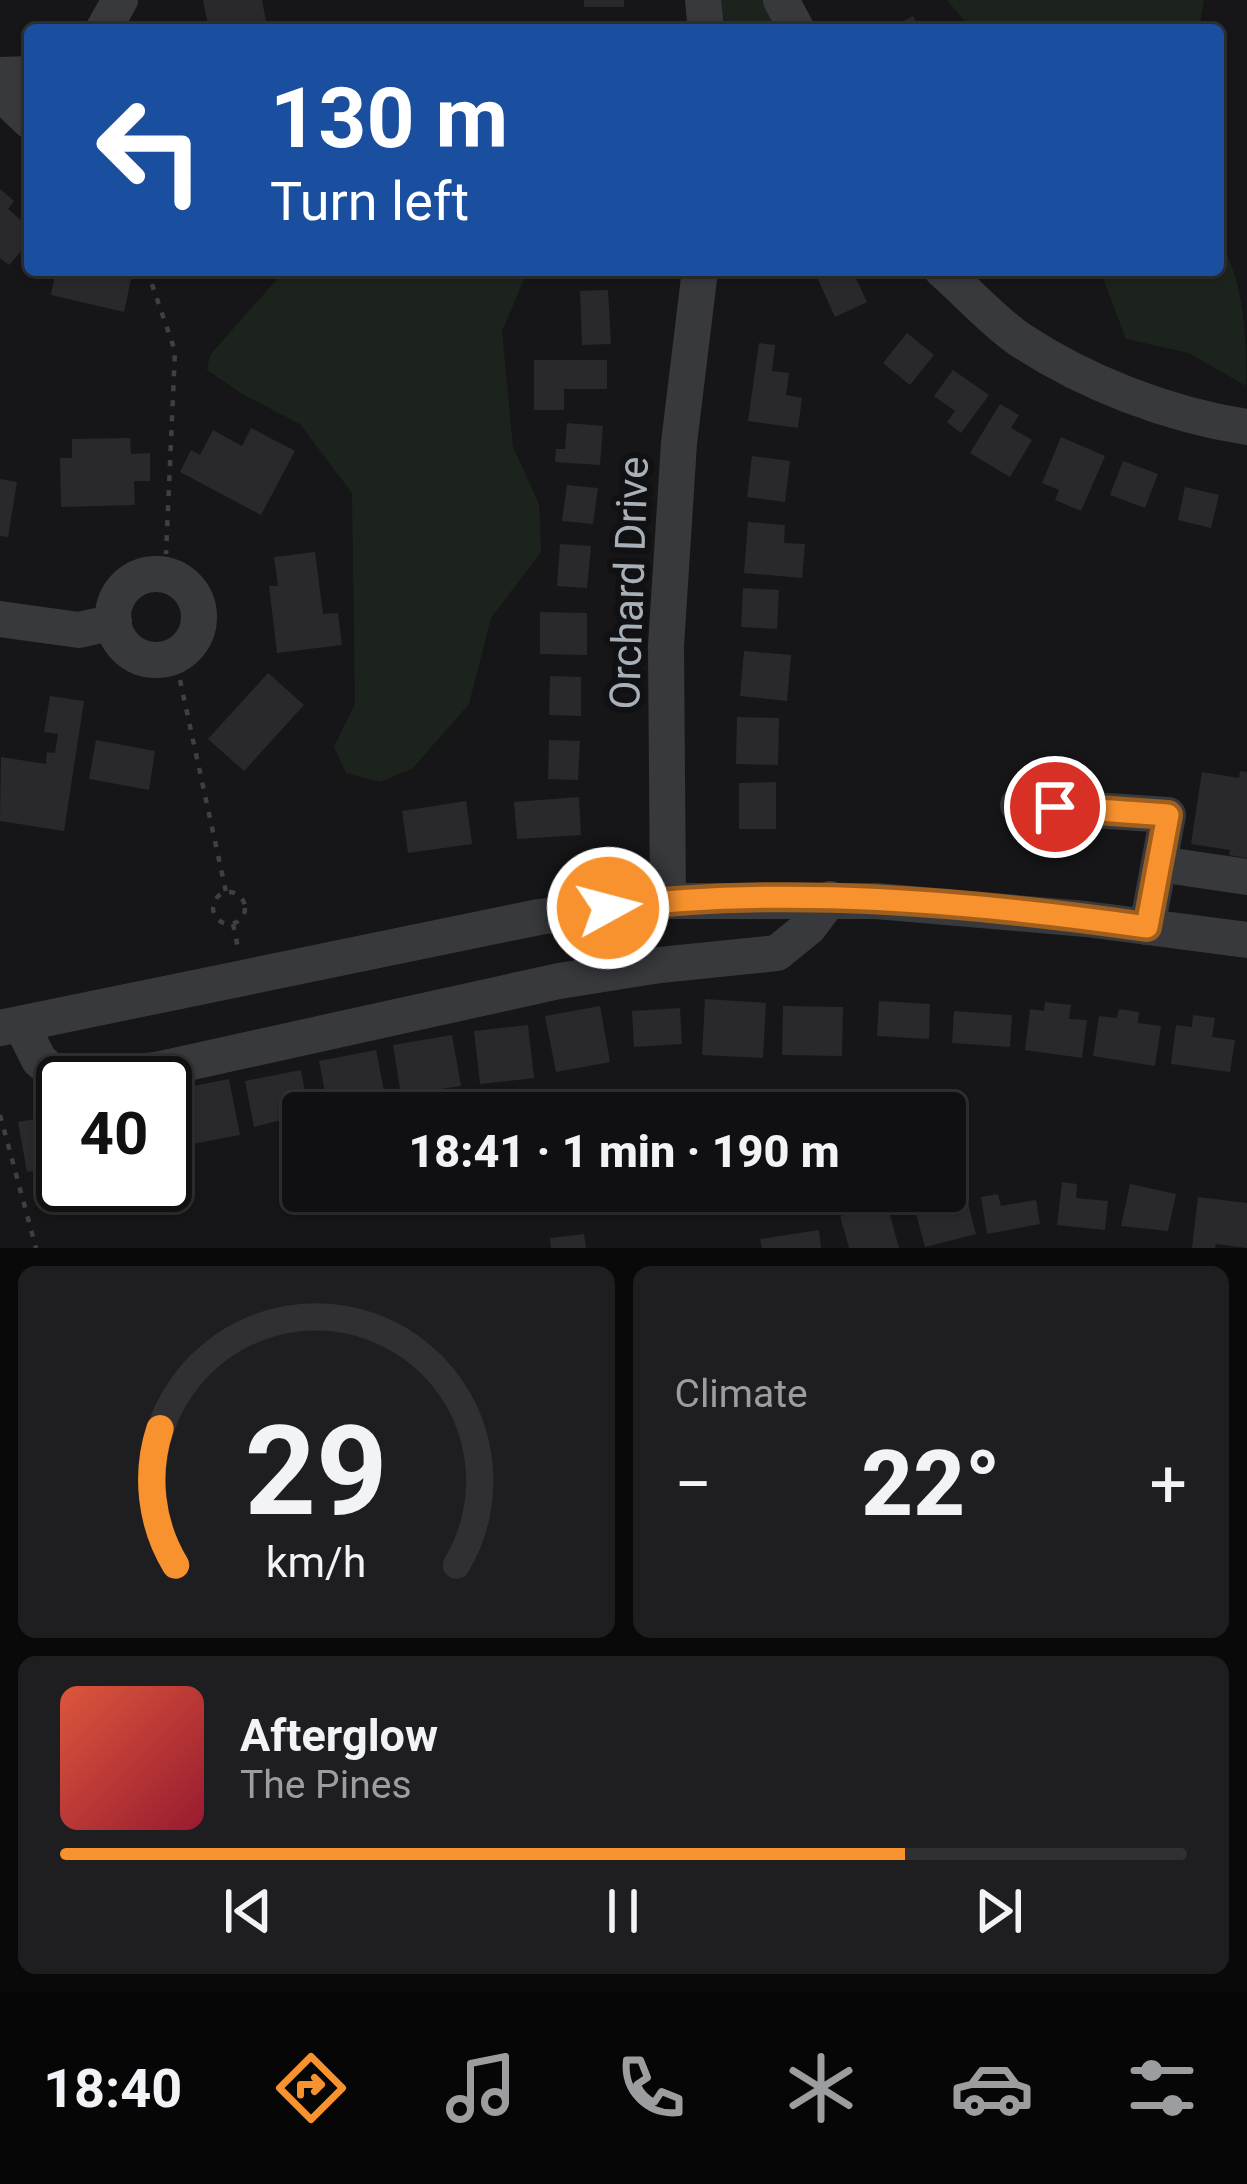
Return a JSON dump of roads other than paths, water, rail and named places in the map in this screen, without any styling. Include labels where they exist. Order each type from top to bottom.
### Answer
[{"type":"street","points":[[0,93],[24,115]]},
{"type":"street","name":"Orchard Drive","points":[[668,901],[666,646],[679,443],[699,276]]},
{"type":"street","points":[[949,276],[1018,338],[1093,380],[1202,420],[1247,427]]},
{"type":"street","points":[[0,619],[79,630],[114,622]]},
{"type":"street","points":[[1018,805],[1168,815],[1147,927]]},
{"type":"street","points":[[1159,864],[1247,877]]},
{"type":"street","points":[[830,899],[809,927],[777,953],[660,964],[559,981],[156,1070],[80,1078],[55,1074],[10,1026],[539,917],[668,901],[830,899],[1247,940]]}]
